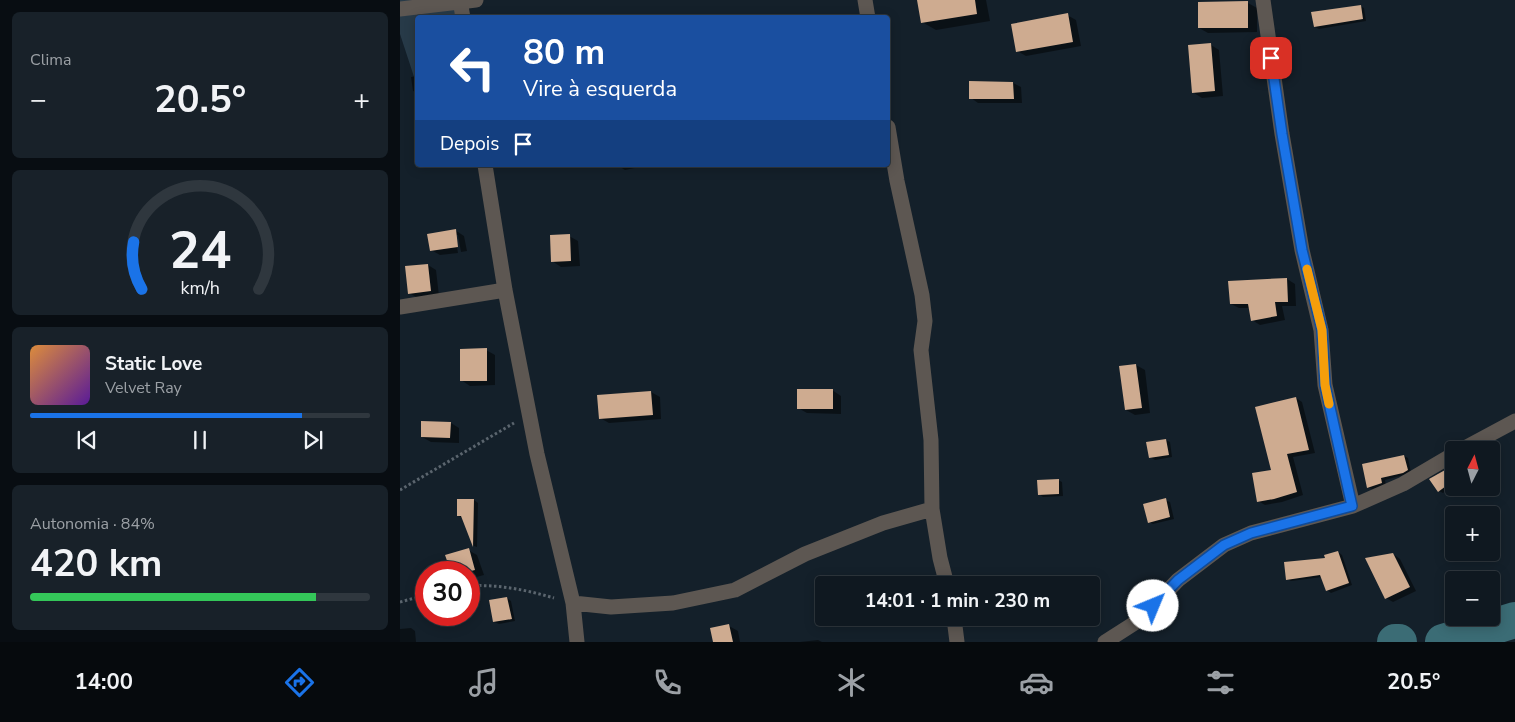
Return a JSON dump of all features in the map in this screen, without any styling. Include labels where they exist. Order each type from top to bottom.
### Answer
[{"type":"street","points":[[400,9],[476,0]]},
{"type":"street","points":[[865,0],[868,15]]},
{"type":"street","points":[[1264,0],[1282,134],[1300,241],[1322,330],[1325,385],[1352,506]]},
{"type":"street","points":[[460,1],[462,15]]},
{"type":"street","points":[[890,139],[897,181],[922,295],[925,321],[922,350],[932,440],[932,509],[945,576]]},
{"type":"street","points":[[486,167],[505,290],[528,410],[573,604],[578,642]]},
{"type":"street","points":[[400,307],[505,290]]},
{"type":"street","points":[[1477,441],[1515,420]]},
{"type":"street","points":[[1105,642],[1141,619],[1178,580],[1224,545],[1251,533],[1352,506],[1403,484],[1445,459]]},
{"type":"street","points":[[573,604],[611,607],[673,603],[735,590],[804,554],[883,523],[932,509]]},
{"type":"street","points":[[955,626],[957,642]]},
{"type":"path","points":[[400,490],[513,424],[528,410]]},
{"type":"path","points":[[480,585],[486,584],[533,592],[573,604]]},
{"type":"path","points":[[400,602],[415,597]]},
{"type":"shaded area","points":[[400,0],[456,0],[460,15],[415,15],[415,80],[400,34]]},
{"type":"building","points":[[917,0],[975,0],[977,14],[921,23]]},
{"type":"building","points":[[1248,1],[1248,28],[1198,28],[1198,2]]},
{"type":"building","points":[[1361,5],[1363,19],[1314,27],[1311,12]]},
{"type":"building","points":[[1068,13],[1073,42],[1016,52],[1011,24]]},
{"type":"building","points":[[1211,43],[1215,91],[1192,93],[1188,45]]},
{"type":"building","points":[[969,81],[1013,82],[1014,99],[969,99]]},
{"type":"building","points":[[456,229],[458,247],[430,251],[427,234]]},
{"type":"building","points":[[570,234],[571,261],[551,262],[550,235]]},
{"type":"building","points":[[428,264],[431,291],[408,294],[405,266]]},
{"type":"building","points":[[1287,278],[1288,302],[1275,302],[1277,316],[1251,321],[1248,304],[1230,304],[1228,281]]},
{"type":"building","points":[[487,348],[487,381],[460,381],[460,349]]},
{"type":"building","points":[[1136,364],[1142,408],[1125,410],[1119,366]]},
{"type":"building","points":[[797,389],[833,389],[833,409],[797,409]]},
{"type":"building","points":[[651,391],[653,415],[599,419],[597,395]]},
{"type":"building","points":[[1296,397],[1309,450],[1287,454],[1297,492],[1257,502],[1252,473],[1271,470],[1255,407]]},
{"type":"building","points":[[421,421],[451,422],[450,438],[421,437]]},
{"type":"building","points":[[1166,439],[1169,455],[1149,458],[1146,442]]},
{"type":"building","points":[[1404,455],[1408,470],[1381,478],[1382,483],[1367,488],[1362,464]]},
{"type":"building","points":[[1445,470],[1445,487],[1438,492],[1429,479]]},
{"type":"building","points":[[1059,479],[1059,494],[1038,495],[1037,480]]},
{"type":"building","points":[[1166,498],[1170,517],[1148,523],[1143,504]]},
{"type":"building","points":[[457,499],[474,499],[473,547],[461,516],[457,516]]},
{"type":"building","points":[[469,548],[473,561],[447,561],[445,555]]},
{"type":"building","points":[[1338,551],[1349,583],[1326,591],[1320,575],[1286,580],[1284,562],[1325,558],[1324,555]]},
{"type":"building","points":[[1393,553],[1410,587],[1385,599],[1365,558]]},
{"type":"building","points":[[507,597],[512,619],[493,622],[489,600]]},
{"type":"building","points":[[729,624],[733,642],[713,642],[710,628]]},
{"type":"waterway","points":[[1443,642],[1515,620]]},
{"type":"slow traffic","points":[[1307,269],[1322,330],[1325,385],[1329,404]]},
{"type":"route","points":[[1153,606],[1178,580],[1224,545],[1251,533],[1352,506],[1325,385],[1322,330],[1302,250],[1271,58]]}]
